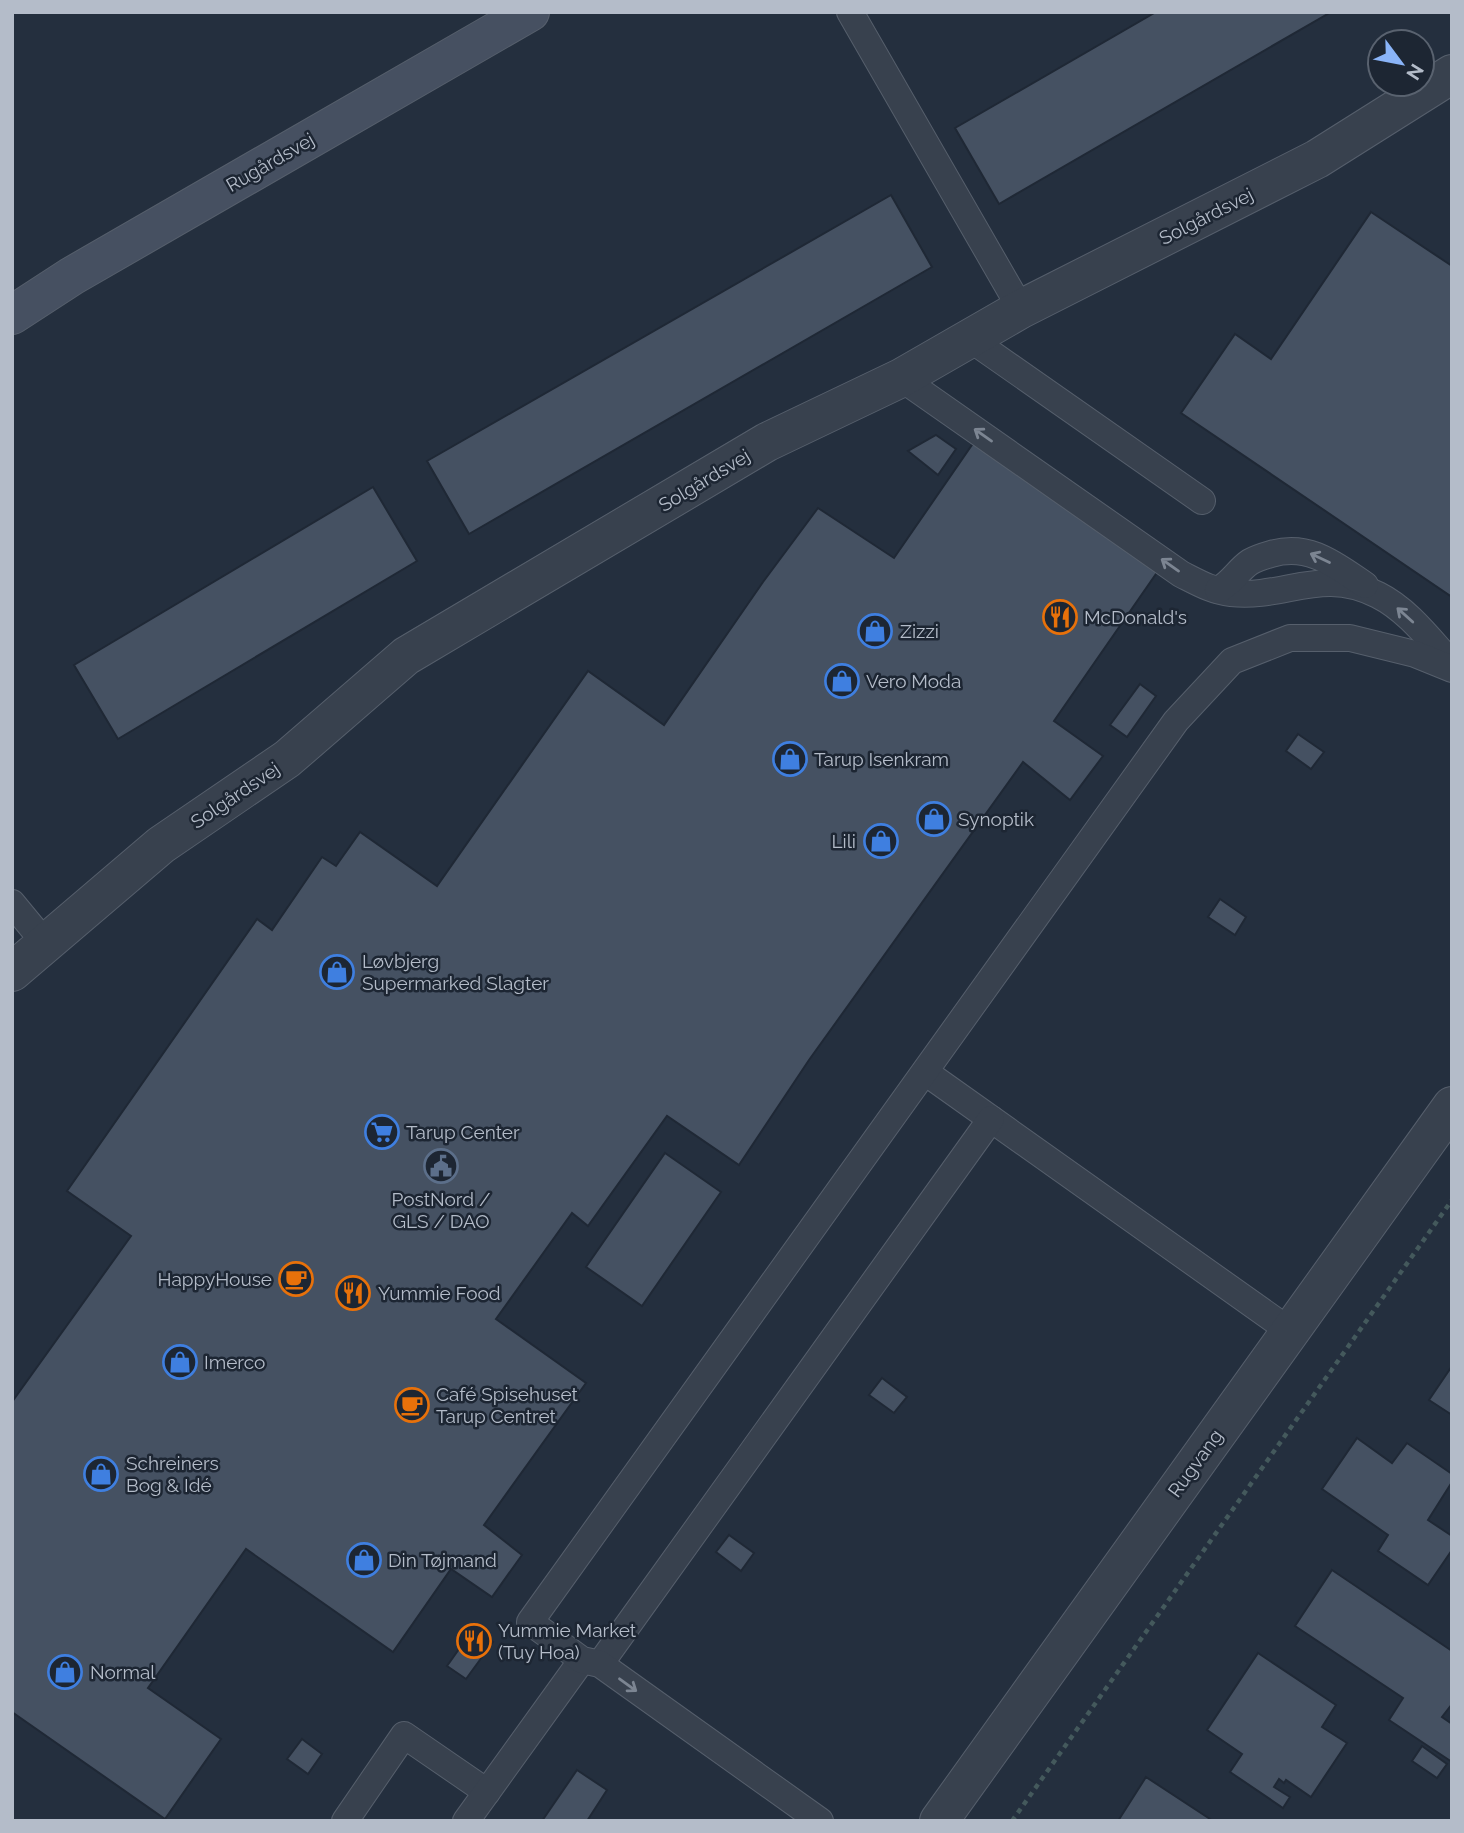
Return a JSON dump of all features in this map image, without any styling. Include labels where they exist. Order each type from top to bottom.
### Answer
[{"type":"main road","name":"Rugårdsvej","points":[[12,314],[72,276],[530,12]]},
{"type":"street","name":"Solgårdsvej","points":[[12,972],[161,845],[287,759],[406,656],[767,442],[901,377],[1021,309],[1318,159],[1452,74]]},
{"type":"street","name":"Rugvang","points":[[939,1821],[1452,1107]]},
{"type":"lane","points":[[850,12],[1021,309]]},
{"type":"lane","points":[[970,338],[1202,501]]},
{"type":"lane","points":[[901,377],[1181,574],[1208,588],[1256,594],[1318,581],[1351,585],[1377,594]]},
{"type":"lane","points":[[1218,590],[1225,587],[1254,559],[1287,550],[1312,553],[1337,566],[1405,614],[1452,667]]},
{"type":"lane","points":[[802,1816],[591,1662],[530,1622],[1176,720],[1232,661],[1290,638],[1350,638],[1415,654],[1452,667]]},
{"type":"lane","points":[[12,903],[46,943]]},
{"type":"lane","points":[[925,1072],[1290,1331]]},
{"type":"lane","points":[[466,1821],[591,1662],[991,1119]]},
{"type":"lane","points":[[345,1821],[404,1735],[487,1792]]},
{"type":"path","points":[[1013,1821],[1452,1200]]},
{"type":"building","points":[[1156,12],[1331,12],[999,204],[955,128]]},
{"type":"building","points":[[891,195],[932,267],[469,534],[427,461]]},
{"type":"building","points":[[1371,212],[1452,266],[1452,597],[1181,413],[1235,334],[1271,359]]},
{"type":"building","points":[[936,435],[956,449],[938,475],[908,451]]},
{"type":"building","name":"Tarup Center","points":[[974,442],[1158,571],[1054,721],[1103,756],[1070,800],[1023,762],[809,1060],[739,1165],[667,1116],[588,1226],[572,1213],[496,1319],[586,1383],[484,1525],[522,1555],[492,1597],[451,1569],[393,1652],[246,1549],[148,1688],[221,1739],[165,1819],[12,1712],[12,1402],[131,1236],[67,1191],[257,919],[272,930],[322,857],[336,866],[360,832],[437,886],[588,671],[664,725],[818,508],[894,558]]},
{"type":"building","points":[[373,487],[417,561],[118,739],[74,665]]},
{"type":"building","points":[[1140,684],[1156,696],[1127,737],[1110,725]]},
{"type":"building","points":[[1298,734],[1324,752],[1311,769],[1286,751]]},
{"type":"building","points":[[1220,899],[1246,917],[1235,935],[1208,917]]},
{"type":"building","points":[[665,1153],[721,1192],[642,1306],[586,1267]]},
{"type":"building","points":[[1452,1366],[1452,1415],[1429,1400]]},
{"type":"building","points":[[882,1378],[907,1397],[894,1413],[869,1395]]},
{"type":"building","points":[[1357,1438],[1392,1463],[1407,1443],[1452,1474],[1452,1482],[1428,1520],[1452,1536],[1452,1550],[1428,1585],[1378,1551],[1388,1535],[1322,1489]]},
{"type":"building","points":[[729,1535],[754,1553],[741,1571],[716,1552]]},
{"type":"building","points":[[1332,1570],[1452,1651],[1452,1704],[1442,1717],[1452,1724],[1452,1762],[1389,1720],[1403,1698],[1295,1626]]},
{"type":"building","points":[[474,1628],[493,1642],[466,1679],[447,1666]]},
{"type":"building","points":[[1258,1653],[1336,1705],[1322,1727],[1347,1743],[1311,1797],[1286,1780],[1284,1783],[1279,1779],[1274,1787],[1290,1797],[1283,1808],[1230,1772],[1242,1754],[1207,1730]]},
{"type":"building","points":[[302,1739],[322,1754],[308,1774],[287,1759]]},
{"type":"building","points":[[1422,1746],[1447,1764],[1437,1778],[1412,1761]]},
{"type":"building","points":[[577,1770],[607,1790],[587,1821],[542,1821]]},
{"type":"building","points":[[1146,1777],[1213,1821],[1118,1821]]},
{"type":"place","name":"McDonald's","points":[[1060,617]]},
{"type":"place","name":"Zizzi","points":[[875,631]]},
{"type":"place","name":"Vero Moda","points":[[842,681]]},
{"type":"place","name":"Tarup Isenkram","points":[[790,759]]},
{"type":"place","name":"Synoptik","points":[[934,819]]},
{"type":"place","name":"Lili","points":[[881,841]]},
{"type":"place","name":"Løvbjerg Supermarked Slagter","points":[[337,972]]},
{"type":"place","name":"Tarup Center","points":[[382,1132]]},
{"type":"place","name":"PostNord / GLS / DAO","points":[[441,1166]]},
{"type":"place","name":"HappyHouse","points":[[296,1279]]},
{"type":"place","name":"Yummie Food","points":[[353,1293]]},
{"type":"place","name":"Imerco","points":[[180,1362]]},
{"type":"place","name":"Café Spisehuset Tarup Centret","points":[[412,1405]]},
{"type":"place","name":"Schreiners Bog & Idé","points":[[101,1474]]},
{"type":"place","name":"Din Tøjmand","points":[[364,1560]]},
{"type":"place","name":"Yummie Market (Tuy Hoa)","points":[[474,1641]]},
{"type":"place","name":"Normal","points":[[65,1672]]}]
